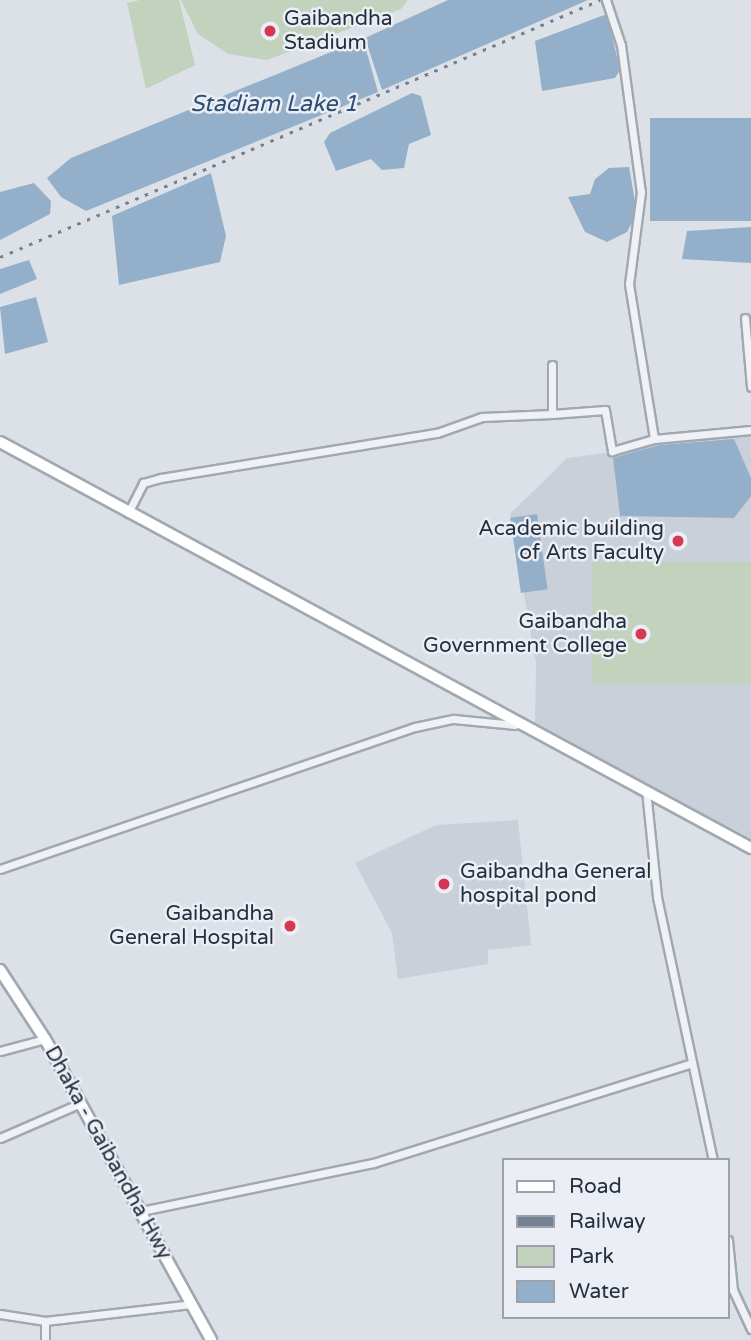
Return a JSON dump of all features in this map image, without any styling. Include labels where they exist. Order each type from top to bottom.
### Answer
[{"type":"main road","points":[[0,442],[127,513],[165,528],[515,725],[646,790],[751,848]]},
{"type":"main road","name":"Dhaka - Gaibandha Hwy","points":[[0,970],[45,1039],[211,1340]]},
{"type":"street","points":[[606,0],[621,45],[641,192],[629,284],[654,439]]},
{"type":"street","points":[[745,318],[751,387]]},
{"type":"street","points":[[552,365],[552,414]]},
{"type":"street","points":[[127,513],[143,483],[161,478],[437,433],[482,417],[605,410],[612,451],[654,439],[751,430]]},
{"type":"street","points":[[0,869],[415,727],[454,719],[515,725]]},
{"type":"street","points":[[646,790],[657,897],[713,1158]]},
{"type":"street","points":[[0,1051],[45,1039]]},
{"type":"street","points":[[141,1210],[373,1163],[692,1063]]},
{"type":"street","points":[[0,1138],[80,1103]]},
{"type":"street","points":[[730,1256],[735,1297],[751,1329]]},
{"type":"street","points":[[0,1314],[45,1321],[191,1304]]},
{"type":"street","points":[[45,1321],[45,1340]]},
{"type":"shaded area","name":"Gaibandha Government College","points":[[751,434],[751,843],[535,725],[536,663],[510,514],[567,458]]},
{"type":"shaded area","name":"Gaibandha General hospital pond","points":[[518,820],[531,945],[488,950],[488,964],[398,979],[392,933],[355,863],[436,825]]},
{"type":"green space","points":[[140,0],[179,0],[195,65],[146,89],[127,3]]},
{"type":"green space","name":"Gaibandha Stadium","points":[[181,0],[408,0],[401,9],[267,60],[228,54],[198,34]]},
{"type":"green space","points":[[592,562],[751,562],[751,684],[592,684]]},
{"type":"water","points":[[448,0],[588,0],[382,90],[365,38]]},
{"type":"water","points":[[607,14],[620,70],[615,78],[542,91],[535,41]]},
{"type":"water","name":"Stadiam Lake 1","points":[[363,39],[378,92],[86,211],[61,197],[47,178],[71,158]]},
{"type":"water","points":[[412,93],[421,96],[431,135],[409,144],[404,168],[382,170],[371,159],[336,171],[324,142],[330,133]]},
{"type":"water","points":[[650,118],[751,118],[751,221],[650,221]]},
{"type":"water","points":[[629,167],[637,213],[627,232],[607,242],[585,232],[568,197],[590,194],[595,179],[609,168]]},
{"type":"water","points":[[211,173],[226,236],[220,262],[119,285],[112,216]]},
{"type":"water","points":[[34,183],[51,201],[50,214],[0,240],[0,192]]},
{"type":"water","points":[[751,227],[751,263],[682,259],[687,231]]},
{"type":"water","points":[[29,260],[37,279],[0,294],[0,269]]},
{"type":"water","points":[[36,297],[48,342],[5,354],[0,307]]},
{"type":"water","points":[[734,439],[751,478],[751,496],[734,518],[620,516],[613,458],[659,445]]},
{"type":"water","points":[[537,514],[548,589],[521,593],[510,518]]},
{"type":"railway","points":[[0,257],[600,0]]},
{"type":"place","name":"Gaibandha Stadium","points":[[270,31]]},
{"type":"place","name":"Academic building of Arts Faculty","points":[[678,541]]},
{"type":"place","name":"Gaibandha Government College","points":[[641,634]]},
{"type":"place","name":"Gaibandha General hospital pond","points":[[444,884]]},
{"type":"place","name":"Gaibandha General Hospital","points":[[290,926]]}]
